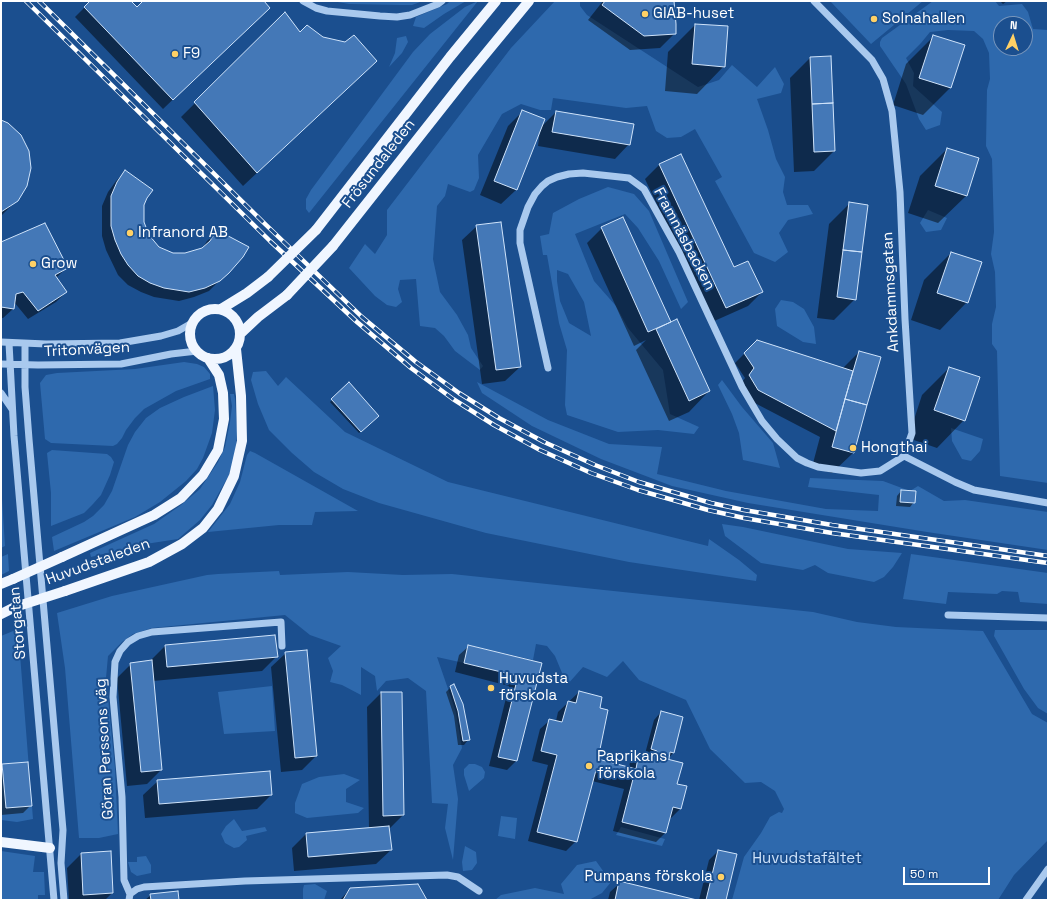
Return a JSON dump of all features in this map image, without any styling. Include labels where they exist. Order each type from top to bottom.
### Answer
[{"type":"main road","name":"Frösundaleden","points":[[221,309],[247,293],[268,277],[316,230],[450,57],[496,1]]},
{"type":"main road","name":"Frösundaleden","points":[[241,334],[258,317],[287,294],[333,246],[464,80],[529,1]]},
{"type":"main road","points":[[221,309],[229,312],[239,325],[241,334],[239,342],[236,349],[230,355],[223,358],[208,358],[197,351],[190,339],[192,323],[197,316],[204,311],[221,309]]},
{"type":"main road","name":"Huvudstaleden","points":[[1,614],[15,607],[149,562],[182,544],[203,528],[218,509],[234,476],[242,441],[241,396],[236,349]]},
{"type":"main road","name":"Huvudstaleden","points":[[1,584],[13,580],[154,515],[181,498],[203,475],[218,450],[224,419],[223,393],[219,375],[208,358]]},
{"type":"main road","points":[[1,842],[50,848]]},
{"type":"street","points":[[303,1],[316,8],[327,11],[397,17],[410,15],[442,1]]},
{"type":"street","name":"Ankdammsgatan","points":[[814,1],[872,60],[884,83],[895,123],[900,192],[905,319],[912,433],[904,456]]},
{"type":"street","name":"Framnäsbacken","points":[[548,368],[520,244],[520,230],[528,207],[535,194],[542,186],[548,181],[557,177],[583,173],[629,178],[644,189],[678,252],[742,388],[762,421],[777,439],[797,458],[812,465],[861,473],[880,471],[904,456]]},
{"type":"street","name":"Tritonvägen","points":[[1,342],[25,344],[120,343],[161,336],[178,331],[192,323]]},
{"type":"street","name":"Storgatan","points":[[10,343],[12,409],[54,900]]},
{"type":"street","name":"Storgatan","points":[[25,344],[25,387],[28,432],[63,830],[61,863],[64,900]]},
{"type":"street","name":"Tritonvägen","points":[[1,364],[122,364],[171,354],[197,351]]},
{"type":"street","points":[[1,393],[12,409]]},
{"type":"street","points":[[904,456],[974,490],[1048,503]]},
{"type":"street","points":[[948,615],[1048,618]]},
{"type":"street","name":"Göran Perssons väg","points":[[282,646],[281,622],[152,632],[138,636],[128,642],[120,651],[115,662],[113,697],[122,797],[124,880],[129,897],[137,889],[144,887],[215,882],[447,876],[458,877],[479,891]]},
{"type":"street","points":[[1026,900],[1046,872]]},
{"type":"green space","points":[[332,1],[423,1],[412,5],[401,5],[349,4]]},
{"type":"green space","points":[[450,1],[466,1],[424,28],[413,26],[416,17],[447,4]]},
{"type":"green space","points":[[478,1],[309,213],[306,209],[306,199],[311,190],[413,52],[430,34],[465,7]]},
{"type":"green space","points":[[555,1],[580,1],[580,6],[587,15],[698,87],[719,80],[732,65],[757,87],[775,67],[784,84],[781,93],[757,99],[776,159],[785,177],[783,192],[787,205],[808,205],[813,214],[788,220],[779,233],[788,252],[775,262],[754,253],[715,181],[722,177],[695,129],[681,137],[667,138],[656,131],[647,106],[626,108],[553,98],[551,110],[540,110],[521,104],[502,114],[478,155],[479,178],[474,190],[470,192],[448,184],[445,196],[437,206],[433,259],[440,292],[457,315],[468,335],[471,348],[483,366],[480,370],[455,351],[444,336],[435,328],[420,326],[416,279],[400,280],[398,289],[402,302],[396,307],[387,305],[375,296],[349,268],[365,244],[375,254],[387,235],[387,210],[511,48]]},
{"type":"green space","name":"Solnahallen","points":[[830,1],[923,1],[871,44]]},
{"type":"green space","points":[[933,1],[995,1],[999,6],[1022,4],[1029,16],[993,16],[993,56],[1033,56],[1033,29],[1048,30],[1048,483],[1000,476],[997,351],[992,344],[992,324],[996,307],[995,272],[991,254],[994,232],[992,159],[986,146],[987,90],[990,79],[989,53],[983,39],[974,31],[948,30],[930,32],[906,58],[914,73],[913,86],[942,112],[940,125],[926,130],[919,119],[906,84],[880,46],[882,38]]},
{"type":"green space","points":[[406,36],[408,42],[402,53],[389,67],[395,53],[397,38]]},
{"type":"green space","points":[[608,187],[634,194],[649,211],[688,302],[681,309],[659,261],[638,228],[625,214],[575,234],[594,281],[616,306],[628,328],[663,370],[670,414],[699,427],[694,434],[658,430],[618,432],[567,415],[565,405],[567,350],[559,323],[547,255],[543,255],[540,236],[549,234],[553,213],[579,199]],"holes":[[[557,270],[568,274],[584,302],[591,336],[569,323],[560,301]]]},
{"type":"green space","points":[[928,210],[947,218],[941,230],[926,232],[920,223]]},
{"type":"green space","points":[[781,300],[793,302],[804,309],[814,327],[816,344],[803,342],[777,326],[775,309]]},
{"type":"green space","points":[[184,362],[197,364],[204,367],[210,374],[210,379],[176,391],[144,409],[135,418],[117,444],[113,446],[51,443],[45,439],[40,383],[46,375],[57,373],[135,369]]},
{"type":"green space","points":[[266,371],[278,386],[286,377],[345,432],[448,482],[708,546],[709,539],[757,575],[756,581],[629,562],[486,533],[379,503],[343,489],[314,472],[269,430],[258,404],[251,380],[253,372]]},
{"type":"green space","points":[[722,380],[742,407],[773,443],[780,468],[743,460],[739,433],[732,414],[718,385]]},
{"type":"green space","points":[[477,382],[548,420],[609,444],[662,447],[657,474],[726,491],[826,509],[878,511],[879,495],[808,487],[810,478],[883,481],[910,491],[918,486],[944,501],[965,500],[1048,512],[1048,550],[748,503],[672,486],[601,459],[532,426],[482,393]]},
{"type":"green space","points":[[213,386],[215,410],[212,433],[203,458],[197,469],[186,481],[160,502],[135,517],[54,551],[52,537],[84,522],[93,516],[104,505],[112,491],[128,445],[135,432],[146,418],[160,408]]},
{"type":"green space","points":[[230,394],[234,394],[235,399],[237,430],[236,452],[229,475],[212,505],[200,520],[178,539],[139,545],[91,557],[90,553],[154,524],[181,505],[200,489],[218,462],[225,447],[232,406]]},
{"type":"green space","points":[[951,428],[983,439],[980,451],[971,461],[962,459],[952,441]]},
{"type":"green space","points":[[52,450],[107,454],[114,462],[101,495],[93,504],[84,513],[51,526],[51,493],[47,453]]},
{"type":"green space","points":[[250,451],[358,511],[315,512],[312,525],[279,525],[208,532],[230,504],[240,482],[247,455]]},
{"type":"green space","points":[[1,483],[5,546],[1,548]]},
{"type":"green space","points":[[722,524],[848,549],[902,553],[884,577],[874,582],[828,573],[815,565],[803,570],[761,563],[725,536]]},
{"type":"green space","points":[[8,554],[9,571],[1,575],[1,557]]},
{"type":"green space","points":[[911,554],[1048,573],[1048,604],[1020,602],[1018,592],[1002,591],[997,594],[948,592],[946,604],[903,599]]},
{"type":"green space","name":"Huvudstafältet","points":[[279,571],[280,575],[348,572],[403,575],[452,574],[813,612],[857,622],[896,627],[983,631],[1032,714],[1048,723],[1048,840],[1014,875],[998,900],[732,900],[744,857],[770,817],[779,812],[782,813],[784,809],[775,791],[761,782],[745,783],[710,749],[686,700],[639,680],[623,661],[607,677],[583,667],[567,685],[555,656],[547,646],[536,644],[533,660],[469,645],[464,663],[437,657],[456,712],[462,748],[453,765],[458,799],[453,860],[445,828],[448,804],[432,803],[426,691],[408,678],[386,681],[377,691],[375,676],[361,667],[361,695],[342,685],[330,682],[333,671],[328,658],[341,646],[310,635],[285,615],[152,628],[133,634],[122,642],[108,656],[106,678],[115,768],[118,834],[99,838],[79,838],[65,668],[57,613],[112,596],[207,575]]},
{"type":"green space","points":[[18,629],[33,819],[17,822],[1,820],[1,636]]},
{"type":"green space","points":[[995,630],[1048,630],[1048,714],[1038,708],[1024,689],[994,636]]},
{"type":"green space","points":[[272,686],[275,731],[224,734],[218,692]]},
{"type":"green space","points":[[469,764],[475,764],[482,767],[485,772],[484,778],[469,791],[464,775],[464,769]]},
{"type":"green space","points":[[344,774],[360,780],[346,789],[346,802],[364,808],[358,813],[307,818],[295,813],[295,803],[302,784],[319,777]]},
{"type":"green space","points":[[501,816],[517,818],[515,839],[498,836]]},
{"type":"green space","points":[[234,819],[242,831],[265,827],[267,831],[246,836],[247,840],[239,847],[234,848],[225,843],[221,834],[226,826]]},
{"type":"green space","points":[[621,827],[665,839],[662,846],[616,835]]},
{"type":"green space","points":[[465,846],[476,852],[477,863],[472,870],[463,871],[462,862]]},
{"type":"green space","points":[[1,851],[35,856],[33,872],[44,872],[45,895],[38,895],[38,900],[1,900]]},
{"type":"green space","points":[[146,856],[151,865],[151,873],[137,876],[131,872],[128,862],[137,862],[137,857]]},
{"type":"green space","points":[[596,861],[611,882],[602,893],[589,900],[495,900],[501,895],[535,888],[564,894],[561,884],[577,865]]},
{"type":"green space","points":[[315,884],[327,891],[324,900],[303,900],[304,885]]},
{"type":"building","name":"F9","points":[[90,1],[131,1],[137,7],[143,1],[264,1],[270,8],[173,100],[84,7]]},
{"type":"building","name":"GIAB-huset","points":[[605,1],[674,1],[676,34],[644,36],[602,5]]},
{"type":"building","points":[[285,12],[300,32],[307,25],[323,37],[345,42],[354,35],[377,61],[257,173],[194,102]]},
{"type":"building","points":[[695,24],[728,26],[725,67],[692,64]]},
{"type":"building","points":[[933,35],[965,45],[951,88],[919,78]]},
{"type":"building","points":[[831,56],[833,103],[812,104],[810,57]]},
{"type":"building","points":[[833,103],[835,151],[814,152],[812,104]]},
{"type":"building","points":[[522,110],[545,119],[517,190],[494,181]]},
{"type":"building","points":[[556,111],[634,124],[630,145],[552,132]]},
{"type":"building","points":[[1,120],[8,123],[21,135],[29,151],[31,168],[27,186],[18,201],[1,212]]},
{"type":"building","points":[[947,148],[979,158],[967,196],[935,186]]},
{"type":"building","points":[[681,154],[734,267],[748,261],[763,292],[726,308],[659,164]]},
{"type":"building","name":"Infranord AB","points":[[125,170],[153,190],[144,205],[144,222],[149,235],[159,247],[173,253],[185,253],[202,248],[210,241],[217,230],[249,247],[243,257],[220,281],[205,288],[189,292],[164,288],[150,283],[138,276],[121,254],[111,226],[111,196],[117,182]]},
{"type":"building","points":[[849,202],[868,205],[862,252],[843,250]]},
{"type":"building","points":[[623,217],[671,322],[648,332],[601,227]]},
{"type":"building","points":[[501,222],[521,367],[496,370],[476,225]]},
{"type":"building","name":"Grow","points":[[45,223],[68,268],[55,275],[67,292],[38,311],[23,292],[16,294],[14,309],[1,307],[1,242]]},
{"type":"building","points":[[843,250],[862,252],[856,300],[837,297]]},
{"type":"building","points":[[951,252],[982,262],[968,303],[937,293]]},
{"type":"building","points":[[677,319],[710,391],[689,401],[656,329]]},
{"type":"building","points":[[757,340],[853,371],[836,431],[758,390],[749,375],[754,368],[744,353]]},
{"type":"building","points":[[859,351],[881,357],[867,405],[845,399]]},
{"type":"building","points":[[949,367],[980,377],[965,421],[934,410]]},
{"type":"building","points":[[349,382],[379,416],[361,432],[331,399]]},
{"type":"building","points":[[845,399],[867,405],[854,453],[832,447]]},
{"type":"building","points":[[901,490],[916,491],[915,503],[900,502]]},
{"type":"building","points":[[275,635],[278,657],[167,667],[165,645]]},
{"type":"building","points":[[468,645],[542,663],[517,761],[498,757],[518,676],[464,663]]},
{"type":"building","points":[[307,650],[317,756],[295,758],[285,652]]},
{"type":"building","points":[[152,660],[162,770],[141,772],[130,663]]},
{"type":"building","points":[[454,684],[463,704],[470,740],[463,741],[458,711],[450,686]]},
{"type":"building","name":"Paprikans förskola","points":[[579,691],[602,697],[600,708],[608,710],[598,759],[636,769],[639,752],[683,763],[677,784],[687,786],[681,809],[673,807],[666,833],[622,822],[633,779],[596,770],[577,842],[537,832],[557,755],[541,751],[549,719],[562,722],[568,701],[576,703]]},
{"type":"building","points":[[381,692],[402,692],[404,815],[383,816]]},
{"type":"building","points":[[661,711],[683,717],[674,753],[670,752],[669,759],[656,756],[657,751],[651,749]]},
{"type":"building","points":[[28,762],[32,806],[6,808],[2,764]]},
{"type":"building","points":[[270,771],[272,795],[159,804],[157,780]]},
{"type":"building","points":[[389,826],[392,850],[308,857],[306,833]]},
{"type":"building","name":"Pumpans förskola","points":[[718,850],[737,854],[726,900],[706,900]]},
{"type":"building","points":[[111,851],[113,893],[83,895],[81,853]]},
{"type":"building","name":"Pumpans förskola","points":[[619,881],[697,900],[615,900]]},
{"type":"building","points":[[418,884],[427,900],[343,900],[350,888]]},
{"type":"building","points":[[178,891],[179,900],[151,900],[150,894]]},
{"type":"railway","points":[[26,1],[270,241],[357,322],[411,368],[453,399],[494,425],[540,450],[591,473],[638,490],[708,510],[744,518],[832,533],[1048,563]]},
{"type":"railway","points":[[39,1],[263,222],[362,317],[416,362],[459,393],[499,418],[544,442],[595,465],[639,482],[711,503],[832,525],[1048,556]]},
{"type":"place","name":"GIAB-huset","points":[[645,14]]},
{"type":"place","name":"Solnahallen","points":[[874,19]]},
{"type":"place","name":"F9","points":[[175,54]]},
{"type":"place","name":"Infranord AB","points":[[130,233]]},
{"type":"place","name":"Grow","points":[[33,264]]},
{"type":"place","name":"Hongthai","points":[[853,448]]},
{"type":"place","name":"Huvudsta förskola","points":[[491,688]]},
{"type":"place","name":"Paprikans förskola","points":[[589,766]]},
{"type":"place","name":"Pumpans förskola","points":[[721,877]]}]
